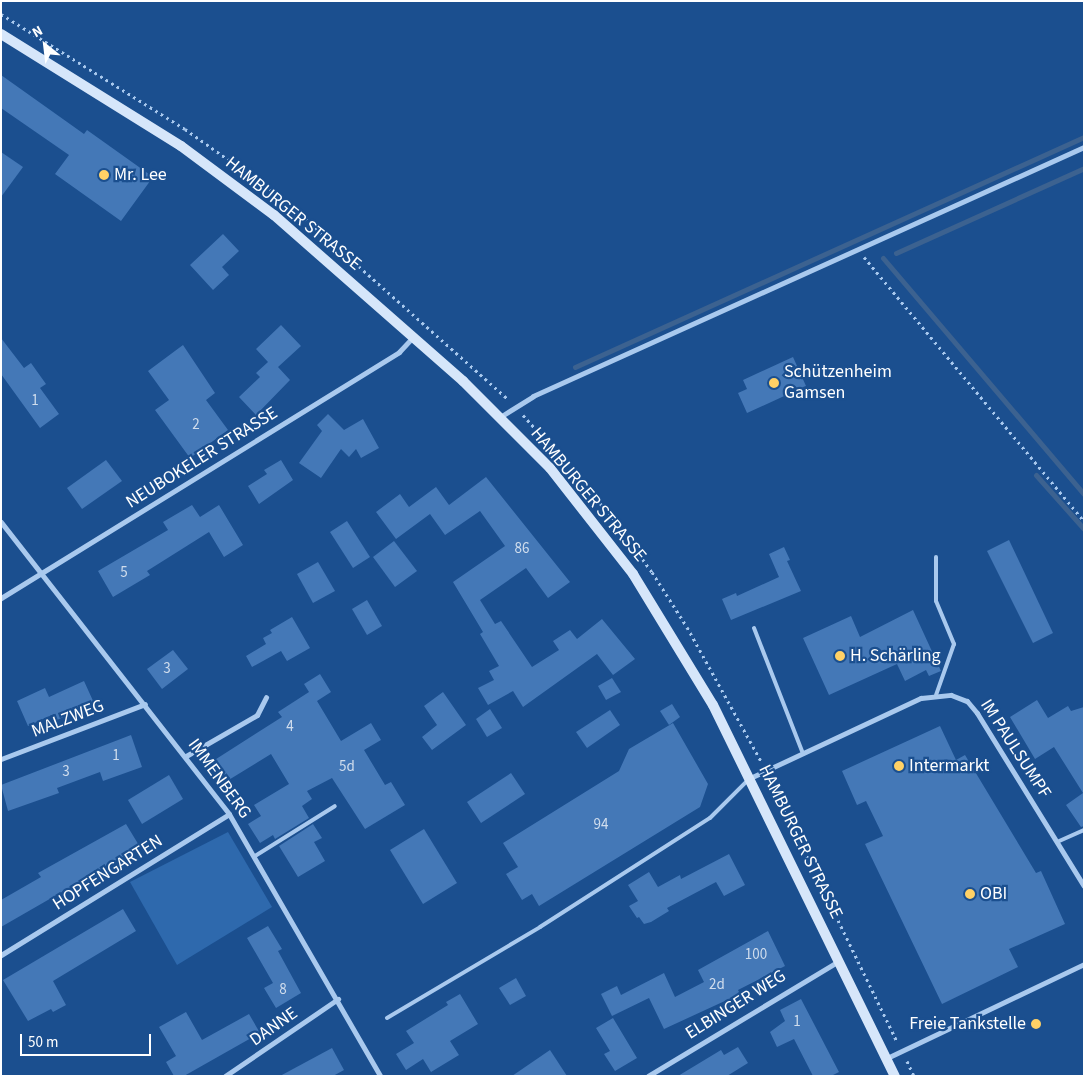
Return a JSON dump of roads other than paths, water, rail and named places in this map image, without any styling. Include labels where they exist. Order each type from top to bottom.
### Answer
[{"type":"street","name":"HAMBURGER STRASSE","points":[[1,34],[181,146],[245,192],[306,241],[414,337],[500,417],[550,468],[633,574],[713,706],[896,1076]]},
{"type":"street","points":[[500,417],[516,407],[1084,147]]},
{"type":"street","name":"NEUBOKELER STRASSE","points":[[1,598],[399,352],[414,337]]},
{"type":"street","name":"IMMENBERG","points":[[1,522],[186,756],[229,814],[338,999],[380,1076]]},
{"type":"street","name":"IM PAULSUMPF","points":[[750,778],[921,698],[951,695],[968,701],[1084,886]]},
{"type":"street","points":[[186,756],[257,715],[266,697]]},
{"type":"street","name":"MALZWEG","points":[[1,759],[145,704]]},
{"type":"street","name":"HOPFENGARTEN","points":[[1,955],[229,814]]},
{"type":"street","name":"ELBINGER WEG","points":[[648,1076],[839,960]]},
{"type":"street","points":[[887,1058],[1084,964]]},
{"type":"street","name":"DANNE","points":[[225,1076],[338,999]]},
{"type":"lane","points":[[936,557],[936,601],[954,644],[936,695]]},
{"type":"lane","points":[[754,628],[803,754]]},
{"type":"lane","points":[[387,1018],[540,927],[710,818],[750,778]]},
{"type":"lane","points":[[254,856],[335,806]]},
{"type":"lane","points":[[1057,842],[1084,830]]},
{"type":"waterway","points":[[575,367],[1084,137]]},
{"type":"waterway","points":[[896,253],[1084,168]]},
{"type":"waterway","points":[[883,258],[1084,494]]},
{"type":"waterway","points":[[1036,475],[1084,529]]},
{"type":"place","name":"Mr. Lee","points":[[104,175]]},
{"type":"place","name":"Schützenheim Gamsen","points":[[774,383]]},
{"type":"place","name":"H. Schärling","points":[[840,656]]},
{"type":"place","name":"Intermarkt","points":[[899,766]]},
{"type":"place","name":"OBI","points":[[970,894]]},
{"type":"place","name":"Freie Tankstelle","points":[[1036,1024]]}]
